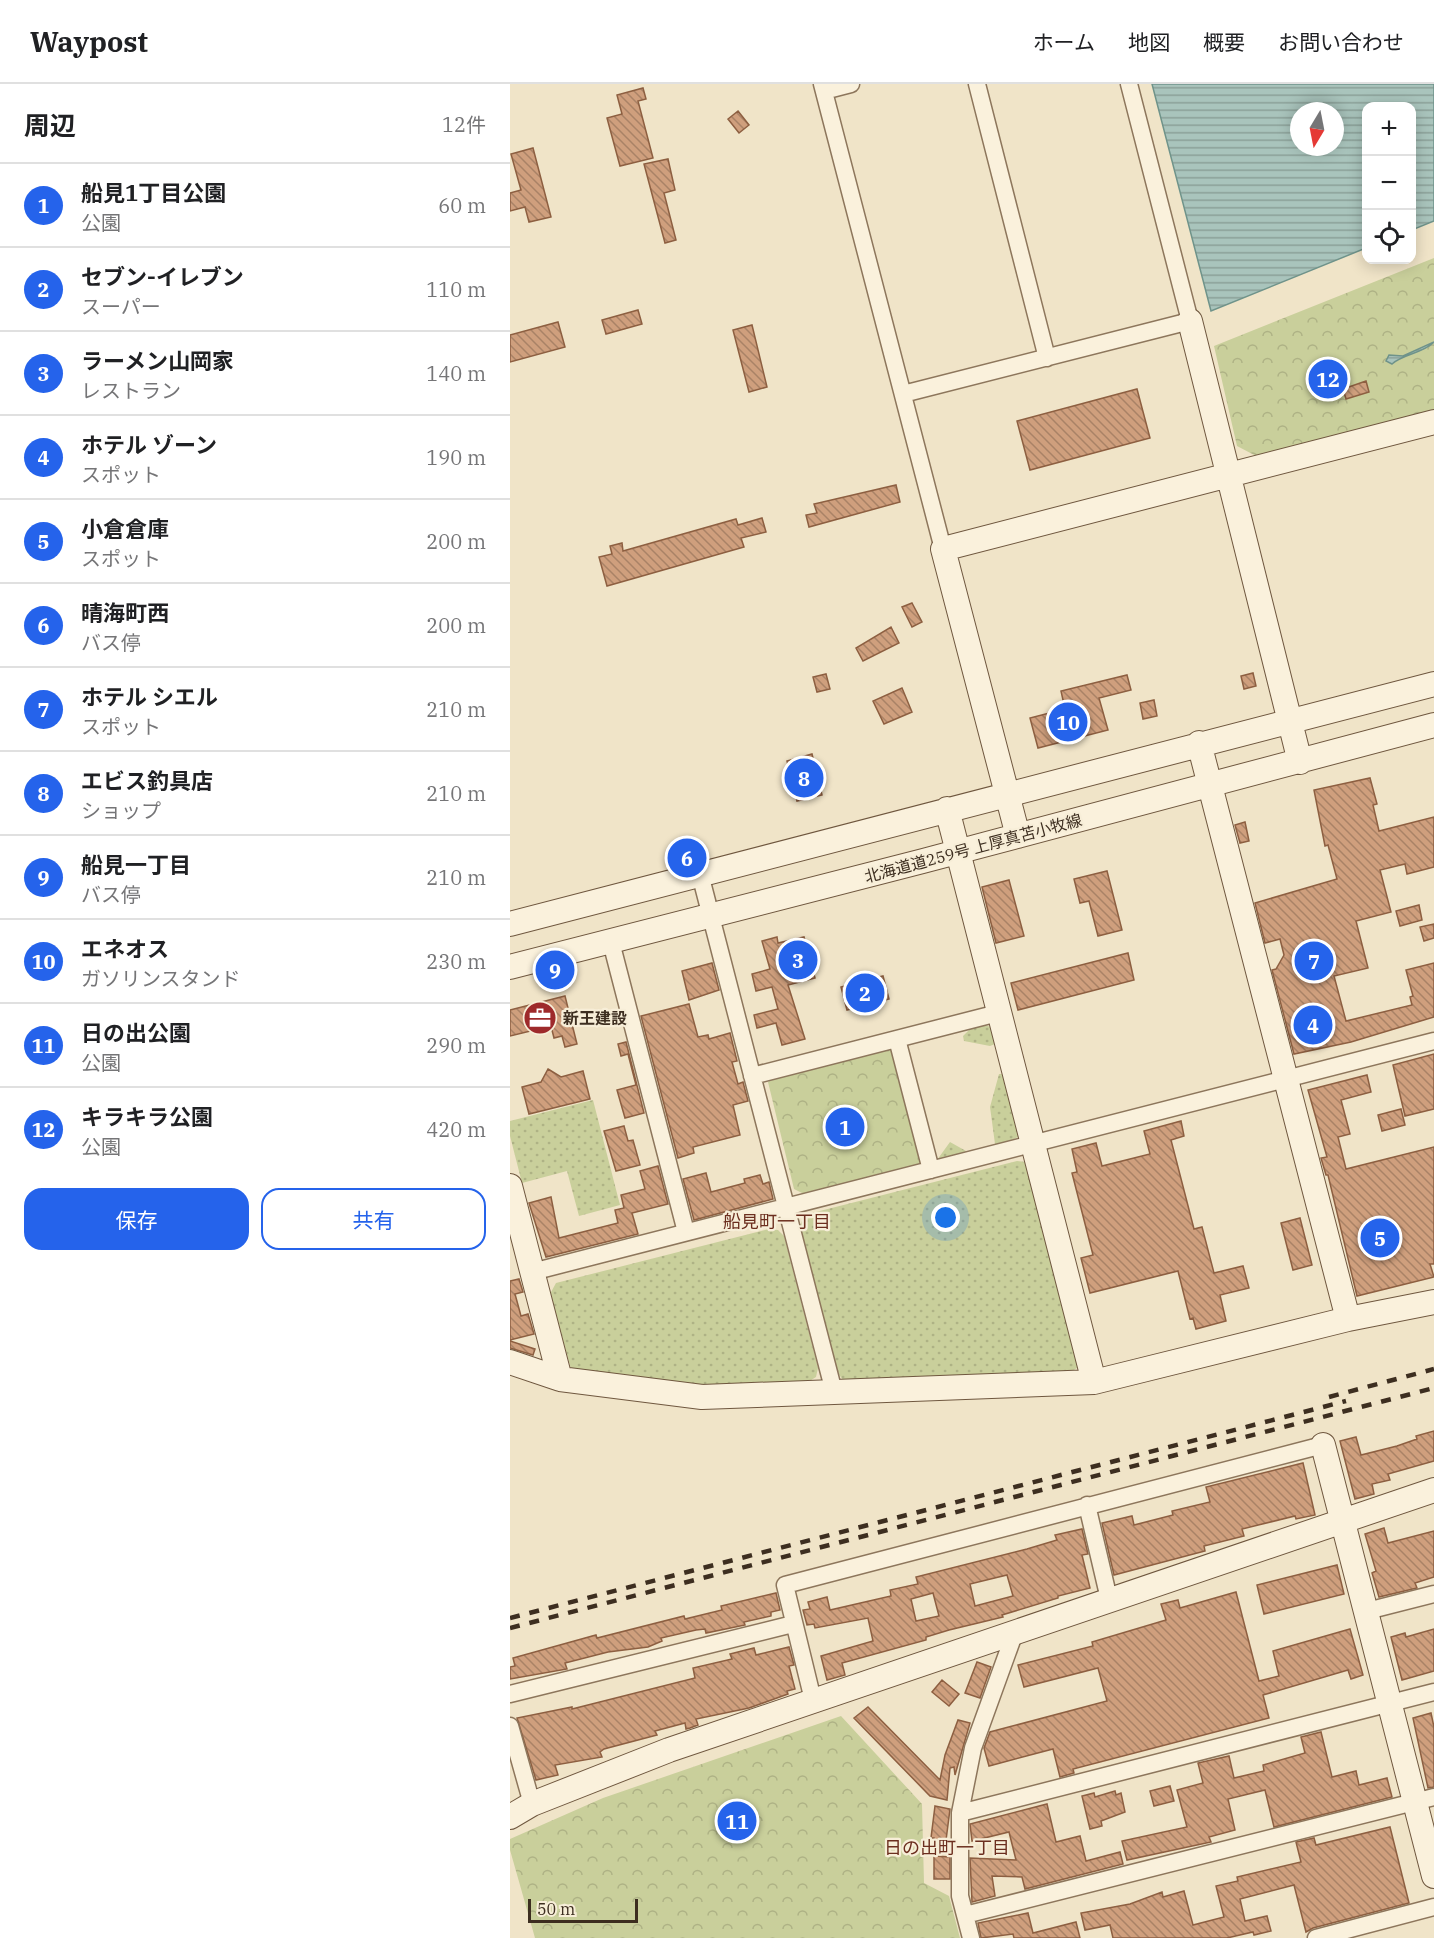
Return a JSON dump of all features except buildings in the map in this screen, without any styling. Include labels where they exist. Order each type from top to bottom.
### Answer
[{"type":"street","points":[[851,84],[823,87],[1018,836]]},
{"type":"street","points":[[977,84],[1047,358]]},
{"type":"street","points":[[1129,84],[1300,762]]},
{"type":"street","points":[[903,394],[1190,321]]},
{"type":"street","points":[[943,549],[1434,422]]},
{"type":"street","points":[[510,924],[1434,684]]},
{"type":"street","name":"北海道道259号 上厚真苫小牧線","points":[[510,967],[711,917],[1434,725]]},
{"type":"street","points":[[1199,744],[1348,1318]]},
{"type":"street","points":[[947,809],[1094,1382]]},
{"type":"street","points":[[700,874],[834,1392]]},
{"type":"street","points":[[611,942],[686,1232]]},
{"type":"street","points":[[752,1076],[998,1013]]},
{"type":"street","points":[[897,1039],[931,1170]]},
{"type":"street","points":[[532,1272],[1434,1041]]},
{"type":"street","points":[[510,1186],[560,1379]]},
{"type":"street","points":[[510,1362],[560,1379],[702,1397],[1094,1382],[1348,1318],[1434,1302]]},
{"type":"street","points":[[813,1700],[785,1585],[1323,1444],[1390,1704],[1424,1799],[1434,1876]]},
{"type":"street","points":[[510,1816],[532,1804],[669,1750],[1434,1490]]},
{"type":"street","points":[[1087,1505],[1109,1599]]},
{"type":"street","points":[[1367,1611],[1434,1593]]},
{"type":"street","points":[[510,1694],[793,1624]]},
{"type":"street","points":[[972,1938],[960,1896],[960,1813],[973,1748],[1015,1632]]},
{"type":"street","points":[[960,1813],[1434,1692]]},
{"type":"street","points":[[510,1726],[532,1804]]},
{"type":"street","points":[[965,1915],[1424,1799]]},
{"type":"street","points":[[1316,1938],[1434,1907]]},
{"type":"green space","points":[[1434,258],[1434,411],[1258,457],[1237,446],[1214,346]]},
{"type":"green space","points":[[984,1025],[991,1027],[995,1044],[990,1046],[964,1041],[963,1036],[970,1029]]},
{"type":"green space","points":[[892,1048],[923,1165],[806,1195],[794,1189],[768,1082],[772,1079]]},
{"type":"green space","points":[[999,1074],[1003,1074],[1020,1131],[1018,1137],[999,1146],[995,1144],[990,1107]]},
{"type":"green space","points":[[593,1100],[620,1205],[579,1216],[567,1171],[522,1183],[510,1136],[510,1121]]},
{"type":"green space","points":[[950,1142],[966,1151],[964,1155],[937,1160]]},
{"type":"green space","points":[[1017,1161],[1026,1162],[1081,1360],[1077,1368],[1067,1374],[843,1380],[837,1372],[800,1226],[804,1215]]},
{"type":"green space","points":[[769,1229],[778,1230],[784,1236],[818,1368],[816,1377],[808,1382],[688,1386],[571,1369],[550,1294],[556,1283]]},
{"type":"green space","points":[[841,1716],[922,1804],[924,1883],[949,1896],[960,1938],[535,1938],[510,1850],[510,1839],[603,1798]]},
{"type":"water","points":[[1152,84],[1434,84],[1434,221],[1416,228],[1416,102],[1362,102],[1362,250],[1211,311]]},
{"type":"water","points":[[1434,342],[1425,349],[1392,364],[1386,361],[1389,355],[1403,356]]},
{"type":"railway","points":[[1329,1397],[1434,1369]]},
{"type":"railway","points":[[510,1628],[1434,1388]]},
{"type":"railway","points":[[510,1618],[1346,1401]]},
{"type":"place","name":"キラキラ公園","points":[[1328,379]]},
{"type":"place","name":"エネオス","points":[[1068,722]]},
{"type":"place","name":"エビス釣具店","points":[[804,778]]},
{"type":"place","name":"晴海町西","points":[[687,858]]},
{"type":"place","name":"ラーメン山岡家","points":[[798,960]]},
{"type":"place","name":"ホテル シエル","points":[[1314,961]]},
{"type":"place","name":"船見一丁目","points":[[555,970]]},
{"type":"place","name":"セブン-イレブン","points":[[865,993]]},
{"type":"place","name":"新王建設","points":[[540,1018]]},
{"type":"place","name":"ホテル ゾーン","points":[[1313,1025]]},
{"type":"place","name":"船見1丁目公園","points":[[845,1127]]},
{"type":"place","name":"小倉倉庫","points":[[1380,1238]]},
{"type":"place","name":"日の出公園","points":[[737,1821]]},
{"type":"district","name":"船見町一丁目","points":[[777,1222]]},
{"type":"district","name":"日の出町一丁目","points":[[947,1848]]}]
